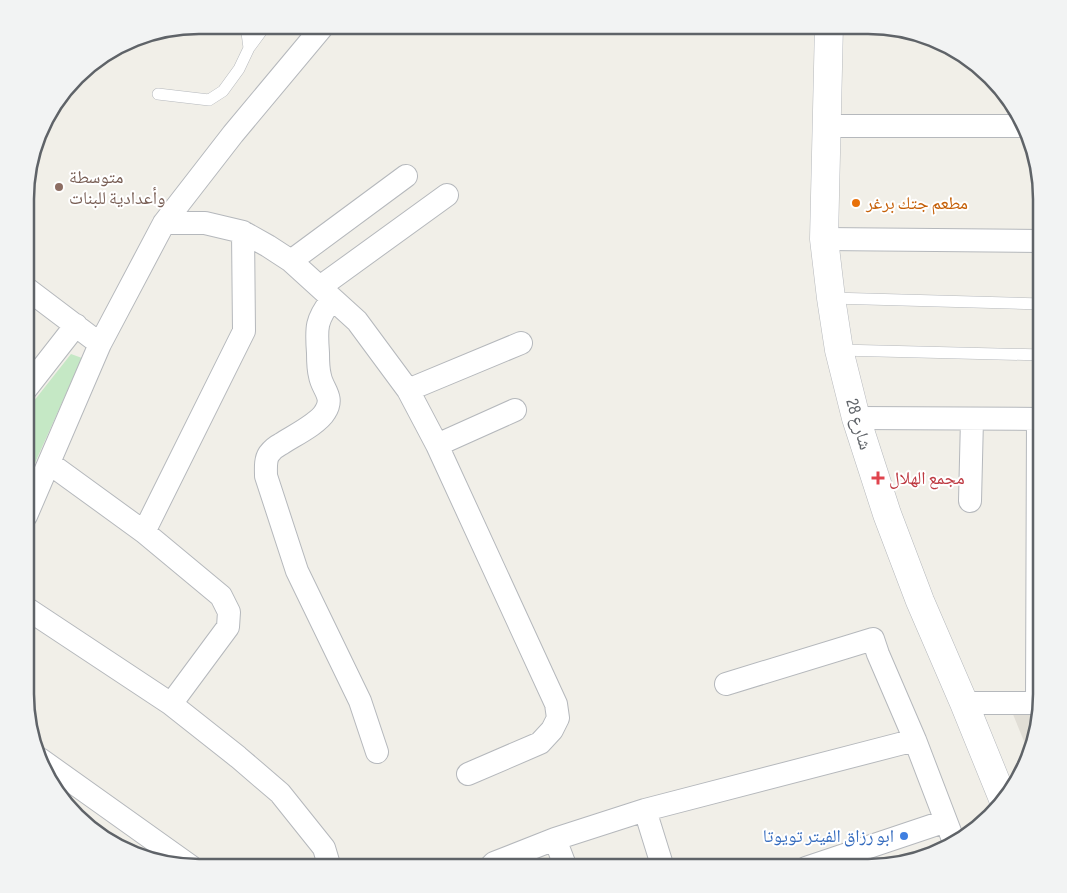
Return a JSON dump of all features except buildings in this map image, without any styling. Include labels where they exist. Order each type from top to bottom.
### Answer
[{"type":"street","points":[[34,498],[100,344],[164,223],[233,134],[316,34]]},
{"type":"street","name":"شارع 28","points":[[829,34],[824,239],[839,350],[856,418],[887,514],[913,584],[1000,792]]},
{"type":"street","points":[[827,126],[1016,126]]},
{"type":"street","points":[[290,261],[406,176]]},
{"type":"street","points":[[377,752],[360,701],[297,571],[266,476],[266,463],[269,454],[318,420],[326,411],[328,392],[320,378],[316,330],[326,293],[447,195]]},
{"type":"street","points":[[164,223],[204,223],[243,232],[290,261],[357,321],[408,390],[438,445],[556,704],[558,718],[552,730],[540,743],[468,774]]},
{"type":"street","points":[[144,532],[244,331],[243,232]]},
{"type":"street","points":[[824,239],[1033,241]]},
{"type":"street","points":[[34,294],[100,344]]},
{"type":"street","points":[[34,379],[76,326]]},
{"type":"street","points":[[408,390],[521,343]]},
{"type":"street","points":[[438,445],[515,410]]},
{"type":"street","points":[[856,418],[1033,419]]},
{"type":"street","points":[[970,501],[972,419]]},
{"type":"street","points":[[49,463],[144,532],[221,596],[229,612],[228,627],[171,704]]},
{"type":"street","points":[[34,613],[171,704],[238,756],[280,793],[324,848],[327,859]]},
{"type":"street","points":[[726,684],[873,639],[915,740],[952,836]]},
{"type":"street","points":[[964,703],[1033,703]]},
{"type":"street","points":[[506,859],[555,839],[645,810],[915,740]]},
{"type":"street","points":[[51,767],[179,858]]},
{"type":"street","points":[[645,810],[660,859]]},
{"type":"street","points":[[833,859],[946,821]]},
{"type":"street","points":[[555,839],[563,859]]},
{"type":"lane","points":[[247,34],[249,48]]},
{"type":"lane","points":[[158,94],[209,100],[223,91],[239,69],[249,48],[259,34]]},
{"type":"lane","points":[[831,298],[1033,304]]},
{"type":"lane","points":[[839,350],[1033,355]]},
{"type":"shaded area","points":[[1010,707],[1032,707],[1025,744]]},
{"type":"green space","points":[[71,354],[82,358],[34,465],[34,401]]},
{"type":"place","name":"متوسطة وأعدادية للبنات","points":[[59,187]]},
{"type":"place","name":"مطعم جتك برغر","points":[[856,203]]},
{"type":"place","name":"مجمع الهلال","points":[[878,478]]},
{"type":"place","name":"ابو رزاق الفيتر تويوتا","points":[[904,836]]}]
